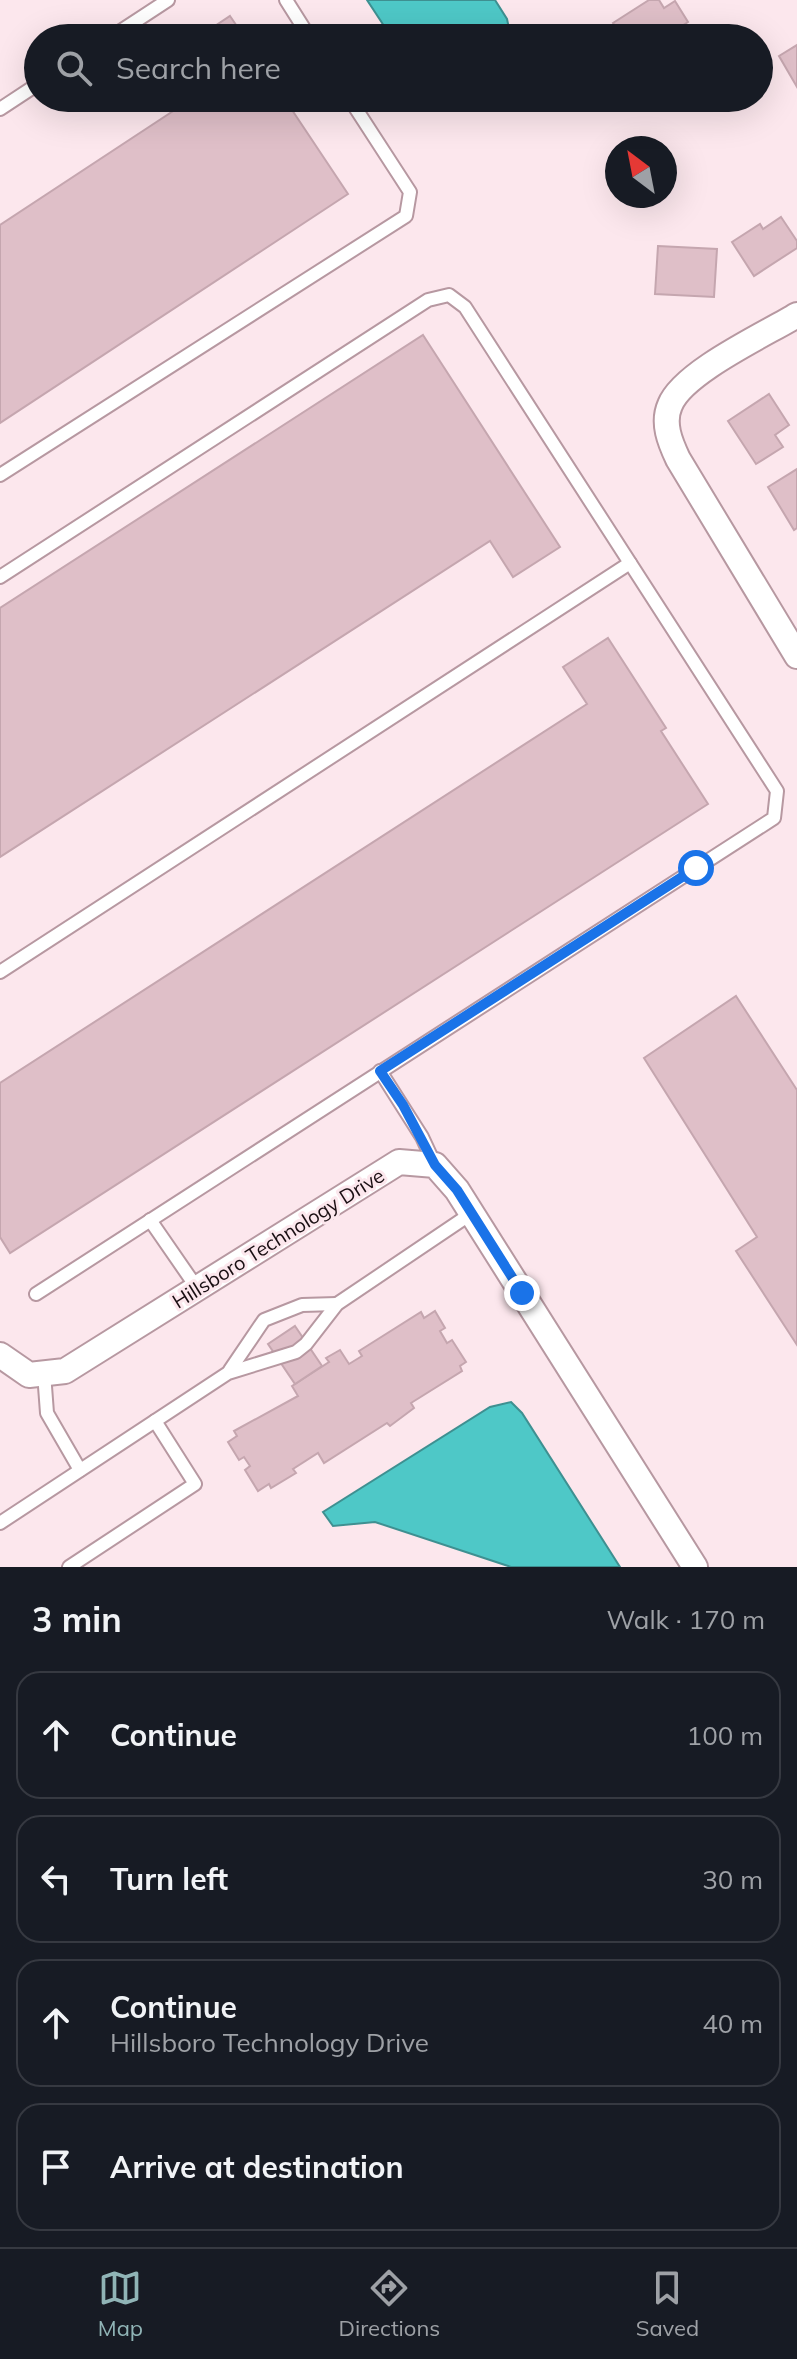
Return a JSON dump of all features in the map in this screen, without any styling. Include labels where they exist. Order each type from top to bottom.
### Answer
[{"type":"street","points":[[797,315],[691,379],[670,405],[667,426],[678,459],[797,656]]},
{"type":"street","name":"Hillsboro Technology Drive","points":[[44,1373],[65,1371],[399,1162],[435,1165]]},
{"type":"street","points":[[435,1165],[472,1213],[695,1567]]},
{"type":"street","points":[[0,1355],[29,1375],[44,1373]]},
{"type":"lane","points":[[131,24],[168,0]]},
{"type":"lane","points":[[286,0],[301,24]]},
{"type":"lane","points":[[0,109],[24,93]]},
{"type":"lane","points":[[0,475],[406,216],[410,192],[358,112]]},
{"type":"lane","points":[[0,577],[428,300],[449,295],[465,307],[777,791],[774,818],[36,1294]]},
{"type":"lane","points":[[0,972],[630,563]]},
{"type":"lane","points":[[380,1071],[416,1126],[435,1165]]},
{"type":"lane","points":[[0,1523],[228,1373],[296,1352],[306,1344],[337,1304],[472,1213]]},
{"type":"lane","points":[[150,1220],[197,1288]]},
{"type":"lane","points":[[228,1373],[264,1320],[290,1308],[337,1304]]},
{"type":"lane","points":[[44,1373],[47,1413],[80,1470]]},
{"type":"lane","points":[[69,1567],[195,1484],[155,1421]]},
{"type":"water","points":[[367,0],[495,0],[508,24],[383,24]]},
{"type":"water","points":[[511,1402],[522,1413],[620,1567],[511,1567],[375,1522],[333,1526],[323,1512],[490,1407]]},
{"type":"building","points":[[649,0],[659,0],[664,8],[675,1],[688,22],[685,24],[613,23]]},
{"type":"building","points":[[230,16],[235,24],[218,24]]},
{"type":"building","points":[[797,45],[797,87],[779,56]]},
{"type":"building","points":[[172,112],[293,112],[348,194],[0,423],[0,225]]},
{"type":"building","points":[[781,217],[797,241],[797,248],[754,276],[732,242],[760,224],[763,229]]},
{"type":"building","points":[[658,246],[717,249],[714,297],[655,294]]},
{"type":"building","points":[[423,335],[560,547],[513,577],[490,541],[0,857],[0,608]]},
{"type":"building","points":[[769,394],[789,425],[775,435],[783,447],[756,464],[728,421]]},
{"type":"building","points":[[797,469],[797,528],[794,530],[768,487]]},
{"type":"building","points":[[608,638],[666,728],[661,731],[708,804],[10,1253],[0,1237],[0,1083],[587,704],[563,667]]},
{"type":"building","points":[[736,996],[797,1090],[797,1345],[736,1251],[757,1237],[644,1058]]},
{"type":"building","points":[[435,1311],[445,1328],[440,1331],[447,1343],[452,1340],[466,1362],[460,1366],[462,1371],[411,1403],[414,1408],[390,1426],[387,1423],[324,1463],[318,1453],[293,1469],[296,1473],[271,1488],[269,1484],[258,1491],[245,1470],[250,1466],[244,1457],[239,1460],[228,1442],[237,1436],[234,1431],[298,1396],[292,1386],[329,1362],[326,1358],[340,1350],[349,1364],[362,1356],[359,1351],[421,1312],[424,1318]]},
{"type":"building","points":[[295,1326],[322,1366],[295,1384],[268,1344]]},
{"type":"route","points":[[522,1293],[457,1190],[435,1165],[422,1137],[380,1071],[696,868]]}]
